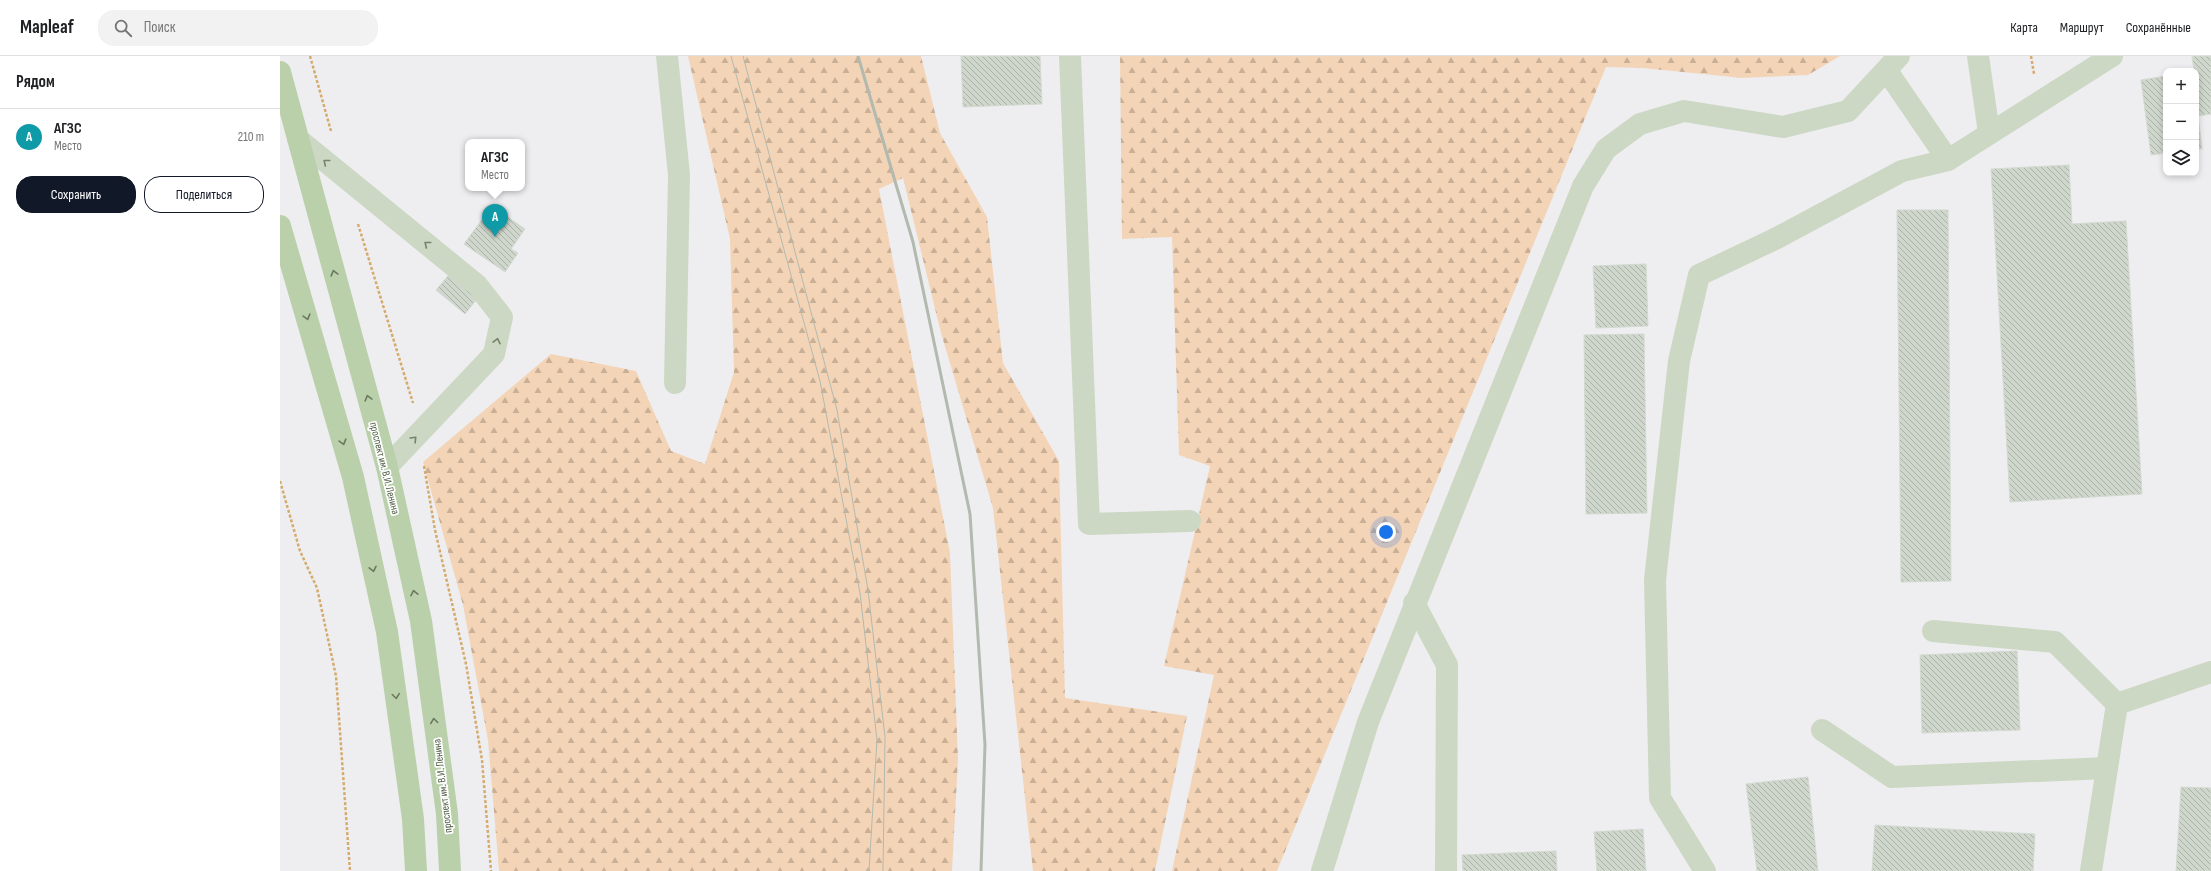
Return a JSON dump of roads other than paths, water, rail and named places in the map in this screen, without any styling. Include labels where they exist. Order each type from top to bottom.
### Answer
[{"type":"main road","name":"проспект им. В.И. Ленина","points":[[280,72],[387,467],[421,621],[447,814],[450,871]]},
{"type":"main road","points":[[280,226],[353,477],[387,632],[413,819],[416,871]]},
{"type":"street","points":[[666,56],[678,175],[675,383]]},
{"type":"street","points":[[1070,56],[1088,524],[1190,521]]},
{"type":"street","points":[[1978,56],[1989,133]]},
{"type":"street","points":[[1705,871],[1660,798],[1655,580],[1679,361],[1699,275],[1775,240],[1902,171],[1948,160],[2112,56]]},
{"type":"street","points":[[1322,871],[1368,722],[1414,603],[1583,186],[1606,149],[1640,124],[1684,111],[1783,127],[1848,111],[1893,64],[1948,160]]},
{"type":"street","points":[[298,139],[477,285],[502,317],[494,354],[387,467]]},
{"type":"street","points":[[1414,603],[1447,665],[1446,871]]},
{"type":"street","points":[[1933,631],[2055,642],[2117,704]]},
{"type":"street","points":[[2117,704],[2211,672]]},
{"type":"street","points":[[2091,871],[2117,704]]},
{"type":"street","points":[[1822,730],[1892,777],[2107,768]]},
{"type":"tram line","points":[[731,56],[820,381],[860,593],[877,740],[869,871]]},
{"type":"tram line","points":[[743,56],[837,410],[868,590],[885,737],[883,871]]},
{"type":"railway","points":[[858,56],[913,242],[970,514],[985,745],[981,871]]},
{"type":"place","name":"АГЗС","points":[[495,237]]}]
